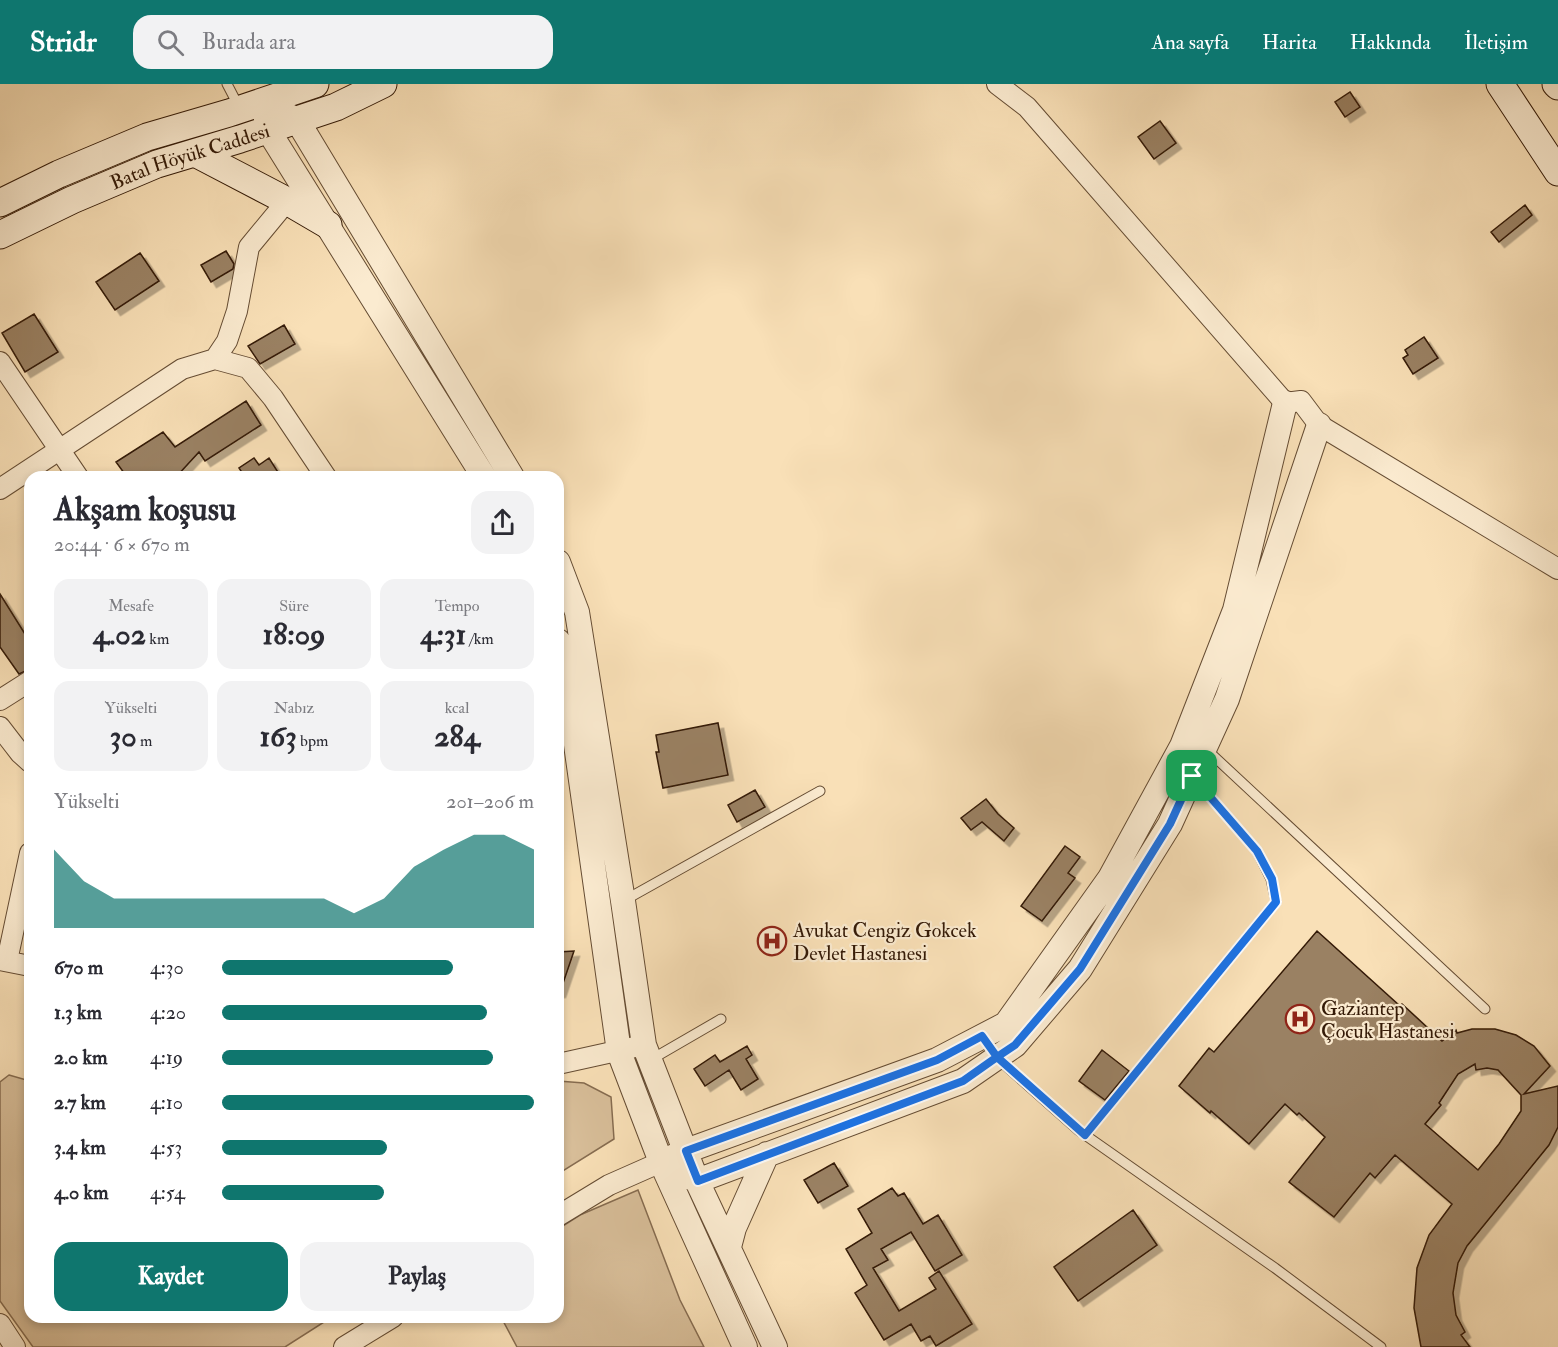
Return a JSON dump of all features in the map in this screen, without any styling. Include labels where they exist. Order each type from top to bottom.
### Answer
[{"type":"main road","name":"Batal Höyük Caddesi","points":[[0,203],[59,174],[147,137],[252,106],[315,84]]},
{"type":"main road","name":"Batal Höyük Caddesi","points":[[0,235],[72,200],[157,164],[336,107],[383,84]]},
{"type":"main road","points":[[1500,84],[1558,172]]},
{"type":"main road","points":[[195,153],[328,225]]},
{"type":"street","points":[[997,84],[1027,107],[1285,404]]},
{"type":"street","points":[[252,106],[297,120],[508,471]]},
{"type":"street","points":[[252,106],[480,471]]},
{"type":"street","points":[[215,358],[227,341],[237,311],[249,247],[287,201]]},
{"type":"street","points":[[28,471],[182,369],[215,358],[248,368],[273,398],[322,471]]},
{"type":"street","points":[[0,362],[74,471]]},
{"type":"street","points":[[1285,404],[1302,401],[1319,425],[1558,569]]},
{"type":"street","points":[[661,1162],[698,1181],[963,1081],[1110,878],[1182,746],[1235,610],[1285,404]]},
{"type":"street","points":[[564,1212],[609,1185],[686,1151],[937,1060],[989,1047],[1015,1045],[1080,969],[1170,824],[1227,699],[1319,425]]},
{"type":"street","points":[[0,489],[24,473]]},
{"type":"street","points":[[564,578],[577,612],[647,1053],[698,1181],[775,1347]]},
{"type":"street","points":[[564,674],[567,680],[619,1052],[661,1162],[745,1347]]},
{"type":"street","points":[[0,700],[24,685]]},
{"type":"street","points":[[0,727],[24,757]]},
{"type":"street","points":[[24,877],[3,961],[24,965]]},
{"type":"street","points":[[564,1063],[619,1052],[647,1053]]},
{"type":"street","points":[[729,1247],[734,1228],[767,1154]]},
{"type":"street","points":[[344,1347],[383,1323]]},
{"type":"street","points":[[0,1324],[15,1347]]},
{"type":"lane","points":[[227,84],[252,106]]},
{"type":"lane","points":[[1205,748],[1485,1009]]},
{"type":"lane","points":[[1085,1135],[1276,902],[1272,879],[1257,851],[1192,776]]},
{"type":"lane","points":[[623,901],[820,791]]},
{"type":"lane","points":[[647,1053],[721,1019]]},
{"type":"lane","points":[[989,1047],[1085,1135],[1275,1268],[1381,1347]]},
{"type":"shaded area","points":[[9,1075],[24,1079],[24,1323],[323,1323],[285,1347],[33,1347],[0,1301],[0,1082]]},
{"type":"shaded area","points":[[564,1081],[584,1083],[611,1097],[614,1139],[564,1170]]},
{"type":"shaded area","points":[[638,1190],[680,1300],[704,1347],[517,1347],[504,1323],[564,1323],[564,1225],[580,1215]]},
{"type":"building","points":[[1350,92],[1360,107],[1345,117],[1335,102]]},
{"type":"building","points":[[1160,121],[1176,143],[1154,159],[1138,137]]},
{"type":"building","points":[[1525,205],[1532,215],[1499,242],[1491,232]]},
{"type":"building","points":[[226,251],[234,264],[233,269],[211,282],[201,265]]},
{"type":"building","points":[[140,253],[159,281],[115,310],[96,282]]},
{"type":"building","points":[[34,314],[58,352],[25,372],[2,333]]},
{"type":"building","points":[[284,325],[295,344],[260,364],[248,346]]},
{"type":"building","points":[[1424,337],[1438,358],[1413,374],[1403,358],[1408,355],[1405,350]]},
{"type":"building","points":[[246,401],[261,425],[205,461],[199,452],[182,471],[123,471],[116,462],[163,432],[175,447]]},
{"type":"building","points":[[254,458],[259,465],[269,458],[277,471],[241,471],[239,468]]},
{"type":"building","points":[[0,594],[24,632],[24,672],[19,674],[0,647]]},
{"type":"building","points":[[718,723],[728,775],[663,788],[656,752],[659,752],[656,735]]},
{"type":"building","points":[[755,790],[765,807],[737,822],[728,805]]},
{"type":"building","points":[[986,799],[1014,828],[1004,841],[982,822],[971,830],[961,818]]},
{"type":"building","points":[[1065,846],[1080,857],[1068,873],[1075,878],[1042,921],[1021,906]]},
{"type":"building","points":[[1317,931],[1442,1041],[1456,1030],[1457,1033],[1472,1029],[1495,1029],[1516,1035],[1534,1046],[1550,1066],[1524,1094],[1558,1086],[1558,1127],[1549,1145],[1467,1246],[1458,1263],[1453,1293],[1456,1315],[1465,1332],[1461,1335],[1470,1347],[1421,1347],[1414,1308],[1417,1268],[1429,1235],[1452,1204],[1395,1155],[1375,1178],[1370,1173],[1334,1217],[1289,1182],[1325,1137],[1299,1113],[1297,1115],[1285,1104],[1249,1144],[1179,1086],[1209,1048],[1214,1052]],"holes":[[[1475,1064],[1476,1070],[1487,1068],[1498,1070],[1521,1095],[1521,1111],[1478,1170],[1425,1124],[1441,1105],[1439,1103],[1458,1074]]]},
{"type":"building","points":[[574,951],[564,980],[564,952]]},
{"type":"building","points":[[747,1046],[752,1055],[746,1059],[758,1079],[741,1090],[729,1070],[705,1086],[694,1069],[715,1055],[720,1062]]},
{"type":"building","points":[[1102,1050],[1129,1071],[1105,1100],[1079,1081]]},
{"type":"building","points":[[834,1163],[848,1186],[818,1203],[804,1180]]},
{"type":"building","points":[[892,1188],[898,1196],[904,1193],[923,1224],[938,1215],[962,1255],[935,1271],[911,1232],[881,1249],[888,1260],[873,1268],[899,1311],[936,1289],[929,1278],[939,1271],[972,1324],[936,1346],[930,1336],[921,1341],[911,1324],[884,1340],[855,1293],[867,1285],[846,1249],[872,1233],[858,1209]]},
{"type":"building","points":[[1133,1210],[1157,1245],[1078,1301],[1054,1267]]},
{"type":"place","name":"Avukat Cengiz Gokcek Devlet Hastanesi","points":[[772,941]]},
{"type":"place","name":"Gaziantep Çocuk Hastanesi","points":[[1300,1019]]},
{"type":"route","points":[[1192,776],[1170,824],[1080,969],[1015,1045],[997,1057],[982,1036],[937,1060],[686,1151],[698,1181],[963,1081],[997,1057],[1085,1135],[1276,902],[1272,879],[1257,851],[1192,776]]}]
